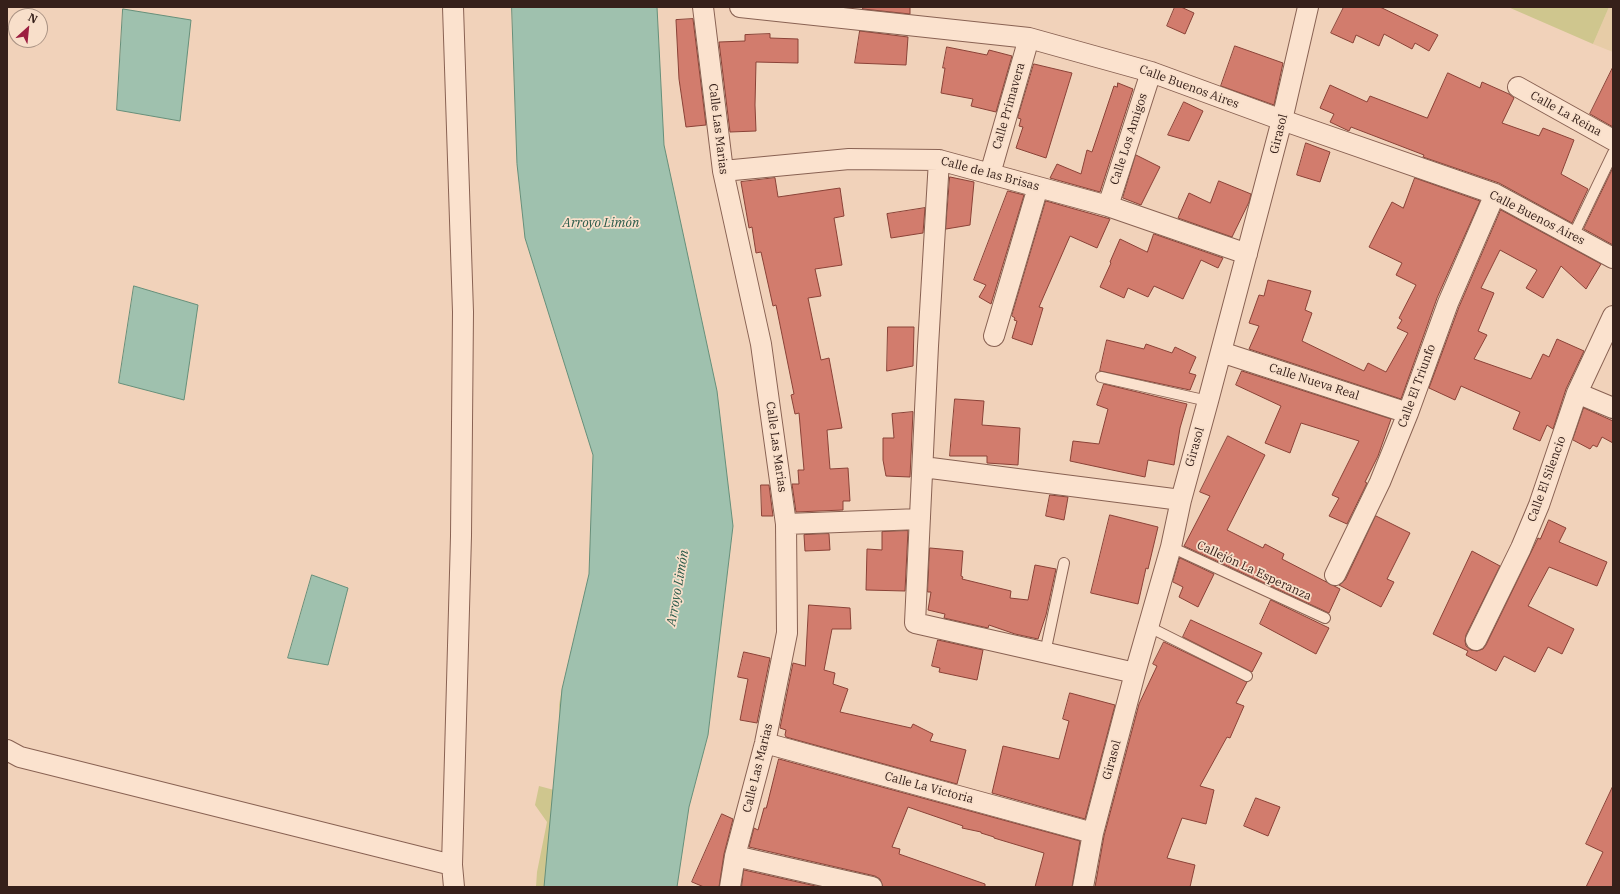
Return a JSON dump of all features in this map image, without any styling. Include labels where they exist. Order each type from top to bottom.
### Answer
[{"type":"street","points":[[453,7],[464,312],[461,536],[452,865],[454,887]]},
{"type":"street","name":"Calle Las Marias","points":[[703,7],[723,171],[762,344],[786,524],[787,633],[765,743],[735,856],[730,887]]},
{"type":"street","name":"Calle Buenos Aires","points":[[740,7],[899,16],[1029,38],[1151,72],[1282,120],[1495,194],[1613,258]]},
{"type":"street","name":"Girasol","points":[[1083,887],[1093,833],[1171,546],[1180,500],[1208,401],[1282,120],[1308,7]]},
{"type":"street","name":"Calle Primavera","points":[[990,174],[1029,38]]},
{"type":"street","name":"Calle Los Amigos","points":[[1108,206],[1151,72]]},
{"type":"street","name":"Calle La Reina","points":[[1518,87],[1613,140]]},
{"type":"street","name":"Calle de las Brisas","points":[[723,171],[848,158],[938,160],[1108,206],[1247,254]]},
{"type":"street","points":[[938,160],[915,623],[1135,674]]},
{"type":"street","points":[[994,336],[1038,187]]},
{"type":"street","name":"Calle El Triunfo","points":[[1335,575],[1380,482],[1408,413],[1448,302],[1495,194]]},
{"type":"street","name":"Calle El Silencio","points":[[1476,640],[1521,548],[1539,505],[1577,393],[1613,316]]},
{"type":"street","name":"Calle Nueva Real","points":[[1221,352],[1408,413]]},
{"type":"street","points":[[1577,393],[1613,408]]},
{"type":"street","points":[[923,467],[1180,500]]},
{"type":"street","points":[[786,524],[920,518]]},
{"type":"street","name":"Calle La Victoria","points":[[765,743],[1093,833]]},
{"type":"street","points":[[7,750],[20,757],[452,865]]},
{"type":"street","points":[[735,856],[872,887]]},
{"type":"lane","points":[[1574,236],[1613,153]]},
{"type":"lane","points":[[1101,377],[1208,401]]},
{"type":"lane","name":"Callejón La Esperanza","points":[[1171,546],[1325,618]]},
{"type":"lane","points":[[1045,653],[1064,563]]},
{"type":"lane","points":[[1149,627],[1247,676]]},
{"type":"shaded area","points":[[1508,7],[1609,7],[1593,44]]},
{"type":"shaded area","points":[[1609,7],[1613,7],[1613,52],[1593,44]]},
{"type":"shaded area","points":[[562,689],[575,690],[560,887],[536,887],[537,872],[547,822],[535,805],[539,786],[554,790],[560,720],[559,705]]},
{"type":"water","name":"Arroyo Limón","points":[[512,7],[657,7],[664,145],[717,391],[733,526],[708,735],[689,807],[677,887],[544,887],[562,689],[589,574],[593,455],[525,238],[517,164]]},
{"type":"water","points":[[123,9],[191,20],[180,121],[117,110]]},
{"type":"water","points":[[134,286],[198,305],[184,400],[119,383]]},
{"type":"water","points":[[312,575],[348,588],[328,665],[288,658]]},
{"type":"building","points":[[863,7],[910,7],[910,14],[863,9]]},
{"type":"building","points":[[1175,7],[1181,7],[1194,13],[1185,34],[1167,26]]},
{"type":"building","points":[[1344,7],[1380,7],[1438,35],[1429,51],[1415,43],[1412,49],[1384,34],[1379,46],[1356,35],[1353,43],[1331,33]]},
{"type":"building","points":[[693,19],[706,125],[686,127],[679,79],[676,20]]},
{"type":"building","points":[[860,31],[908,37],[906,65],[855,63]]},
{"type":"building","points":[[770,34],[770,38],[798,39],[798,63],[756,62],[756,131],[730,132],[719,42],[745,41],[745,35]]},
{"type":"building","points":[[1235,46],[1283,63],[1274,105],[1221,86]]},
{"type":"building","points":[[947,47],[987,55],[989,50],[1012,56],[996,112],[971,106],[973,99],[941,93],[945,68],[943,68]]},
{"type":"building","points":[[1034,64],[1072,73],[1046,158],[1016,148],[1023,127],[1019,126],[1021,119],[1018,118]]},
{"type":"building","points":[[1613,67],[1613,127],[1590,114]]},
{"type":"building","points":[[1448,73],[1480,88],[1482,82],[1509,94],[1514,98],[1502,123],[1539,136],[1543,128],[1574,140],[1561,174],[1588,189],[1572,223],[1499,183],[1423,157],[1424,155],[1351,127],[1349,131],[1330,122],[1334,114],[1320,108],[1330,85],[1367,102],[1370,96],[1427,118]]},
{"type":"building","points":[[1118,83],[1133,89],[1100,192],[1050,178],[1057,164],[1081,174],[1087,150],[1092,152],[1114,86],[1117,87]]},
{"type":"building","points":[[1184,102],[1203,111],[1189,141],[1168,135]]},
{"type":"building","points":[[1306,143],[1330,152],[1320,182],[1297,175]]},
{"type":"building","points":[[1136,155],[1160,167],[1141,205],[1123,198]]},
{"type":"building","points":[[1613,168],[1613,245],[1584,229]]},
{"type":"building","points":[[950,177],[974,182],[970,225],[946,229]]},
{"type":"building","points":[[775,178],[778,197],[840,188],[844,216],[834,218],[842,265],[815,269],[821,296],[808,298],[821,360],[829,358],[842,428],[827,430],[830,469],[848,468],[850,501],[843,501],[843,510],[796,512],[792,484],[799,484],[798,470],[804,470],[799,413],[795,414],[791,395],[794,394],[776,305],[773,306],[761,252],[756,253],[752,227],[749,228],[741,182]]},
{"type":"building","points":[[1415,178],[1480,201],[1437,298],[1401,399],[1249,349],[1259,326],[1249,323],[1259,295],[1264,296],[1268,280],[1311,291],[1305,310],[1312,313],[1302,341],[1364,371],[1368,363],[1386,372],[1408,333],[1397,328],[1402,320],[1399,318],[1416,285],[1396,275],[1402,263],[1369,247],[1392,202],[1403,208]]},
{"type":"building","points":[[1219,181],[1251,194],[1249,202],[1232,237],[1178,218],[1189,193],[1210,203]]},
{"type":"building","points":[[1008,191],[1024,195],[991,304],[979,297],[986,285],[974,280]]},
{"type":"building","points":[[1046,201],[1110,219],[1097,248],[1070,236],[1039,307],[1043,308],[1032,345],[1012,338],[1017,321],[1014,320],[1015,318],[1012,316]]},
{"type":"building","points":[[925,208],[923,233],[891,238],[887,214]]},
{"type":"building","points":[[1501,210],[1601,264],[1586,289],[1561,266],[1543,298],[1526,288],[1537,270],[1500,250],[1481,288],[1494,293],[1478,331],[1487,335],[1474,359],[1531,379],[1543,354],[1549,357],[1557,339],[1584,351],[1566,389],[1553,429],[1547,425],[1540,441],[1513,429],[1520,412],[1461,386],[1455,400],[1429,388],[1459,307]]},
{"type":"building","points":[[1154,234],[1223,258],[1218,268],[1201,260],[1183,299],[1154,286],[1148,297],[1128,288],[1124,298],[1100,287],[1120,239],[1147,252]]},
{"type":"building","points":[[888,327],[914,327],[913,366],[887,371]]},
{"type":"building","points":[[1107,340],[1144,349],[1146,344],[1172,353],[1175,347],[1196,357],[1189,373],[1196,375],[1190,390],[1100,371]]},
{"type":"building","points":[[1242,371],[1391,419],[1378,456],[1365,482],[1367,483],[1347,524],[1329,516],[1339,498],[1332,495],[1359,441],[1301,423],[1290,453],[1265,443],[1281,406],[1236,385]]},
{"type":"building","points":[[1104,384],[1187,404],[1180,428],[1174,465],[1148,460],[1145,477],[1070,461],[1073,441],[1099,444],[1108,409],[1097,405]]},
{"type":"building","points":[[955,399],[984,401],[982,425],[1020,428],[1018,465],[987,463],[987,456],[950,456]]},
{"type":"building","points":[[1584,408],[1613,421],[1613,443],[1602,437],[1597,447],[1593,445],[1590,449],[1573,440]]},
{"type":"building","points":[[913,412],[910,477],[886,476],[883,460],[883,438],[894,438],[892,414]]},
{"type":"building","points":[[1228,436],[1265,455],[1227,530],[1263,548],[1265,544],[1284,554],[1282,559],[1340,589],[1329,613],[1184,546],[1210,496],[1200,492]]},
{"type":"building","points":[[761,485],[769,485],[773,516],[762,516]]},
{"type":"building","points":[[1050,495],[1068,497],[1064,520],[1046,516]]},
{"type":"building","points":[[1110,515],[1158,527],[1148,569],[1146,568],[1138,604],[1091,593]]},
{"type":"building","points":[[1376,516],[1410,533],[1387,579],[1394,582],[1381,607],[1339,585],[1345,580]]},
{"type":"building","points":[[1549,520],[1566,528],[1559,542],[1607,562],[1597,586],[1549,567],[1528,606],[1574,629],[1562,654],[1548,647],[1535,672],[1504,656],[1496,671],[1466,655],[1468,651],[1433,634],[1472,551],[1500,566],[1466,635],[1466,646],[1471,650],[1477,651],[1483,649],[1538,538],[1540,539]]},
{"type":"building","points":[[908,531],[905,591],[866,590],[867,549],[882,550],[882,532]]},
{"type":"building","points":[[829,534],[830,550],[805,551],[804,535]]},
{"type":"building","points":[[930,548],[963,551],[962,579],[1011,591],[1010,598],[1028,600],[1035,565],[1056,569],[1046,615],[1038,639],[1015,634],[989,625],[988,628],[944,618],[945,614],[928,610],[931,592],[928,592]]},
{"type":"building","points":[[1180,558],[1214,574],[1198,607],[1179,597],[1183,587],[1173,582]]},
{"type":"building","points":[[1271,600],[1329,628],[1316,654],[1260,624]]},
{"type":"building","points":[[809,605],[850,608],[851,629],[832,629],[824,670],[835,673],[833,684],[848,689],[840,712],[911,728],[913,724],[933,734],[930,741],[966,750],[957,784],[786,737],[786,730],[780,728],[793,663],[805,666]]},
{"type":"building","points":[[1191,620],[1262,653],[1252,672],[1183,637]]},
{"type":"building","points":[[938,640],[983,650],[977,680],[939,672],[940,668],[932,666]]},
{"type":"building","points":[[1164,642],[1247,682],[1236,703],[1244,706],[1230,738],[1227,737],[1200,786],[1214,790],[1206,824],[1182,818],[1167,858],[1195,865],[1190,887],[1095,887],[1104,836],[1139,704],[1157,666],[1153,664]]},
{"type":"building","points":[[744,652],[770,658],[757,723],[740,720],[748,679],[738,677]]},
{"type":"building","points":[[1070,693],[1115,705],[1085,819],[992,793],[1003,746],[1059,759],[1069,721],[1063,719]]},
{"type":"building","points":[[779,759],[1080,841],[1072,887],[1035,887],[1044,853],[994,838],[981,832],[962,828],[963,826],[908,807],[892,847],[900,849],[899,854],[985,884],[985,887],[883,887],[880,879],[875,876],[749,847],[754,828],[758,830],[764,808],[766,808]]},
{"type":"building","points":[[1613,786],[1613,887],[1586,887],[1603,852],[1586,844]]},
{"type":"building","points":[[1256,798],[1280,807],[1268,836],[1244,826]]},
{"type":"building","points":[[722,814],[733,819],[724,854],[719,887],[704,887],[692,882]]},
{"type":"building","points":[[744,870],[820,887],[742,887]]}]
